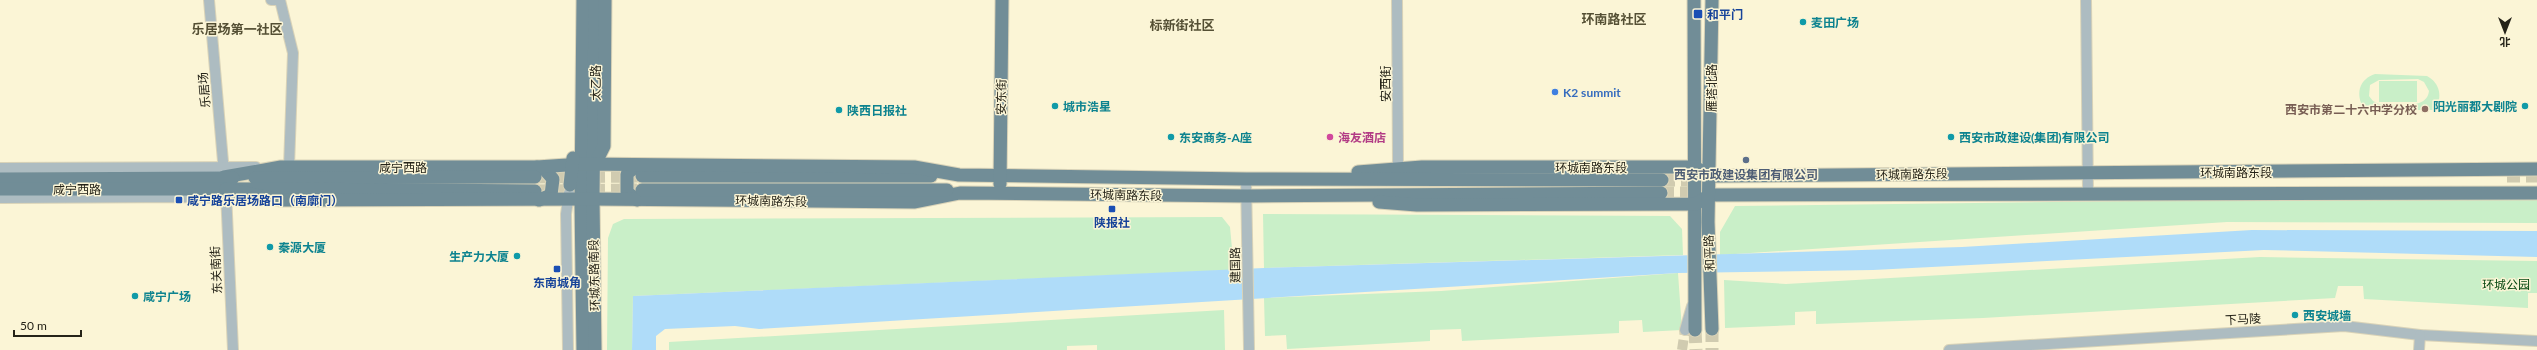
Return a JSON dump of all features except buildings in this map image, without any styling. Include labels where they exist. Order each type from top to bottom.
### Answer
[{"type":"main road","points":[[575,0],[583,165],[581,200]]},
{"type":"main road","name":"太乙路","points":[[583,0],[583,165]]},
{"type":"main road","name":"太乙路","points":[[583,165],[595,0]]},
{"type":"main road","points":[[570,185],[583,165],[604,146],[605,0]]},
{"type":"main road","name":"安东街","points":[[1000,194],[1002,0]]},
{"type":"main road","name":"雁塔北路","points":[[1694,0],[1696,204],[1702,222]]},
{"type":"main road","name":"雁塔北路","points":[[1710,176],[1712,0]]},
{"type":"main road","name":"咸宁西路","points":[[0,189],[536,172],[583,165]]},
{"type":"main road","name":"环城南路东段","points":[[583,165],[639,171],[914,167],[959,175],[1000,176],[1246,179],[1662,180]]},
{"type":"main road","name":"咸宁西路","points":[[225,183],[285,167],[536,172]]},
{"type":"main road","points":[[1695,167],[1710,176]]},
{"type":"main road","name":"环城南路东段","points":[[1290,179],[1398,168],[1695,167]]},
{"type":"main road","name":"环城南路东段","points":[[1710,176],[2537,169]]},
{"type":"main road","points":[[536,172],[545,170],[553,179],[552,195],[537,196]]},
{"type":"main road","points":[[639,171],[627,174],[627,192],[639,195]]},
{"type":"main road","name":"和平路","points":[[1710,176],[1708,195],[1702,222],[1711,292],[1712,329]]},
{"type":"main road","name":"咸宁西路","points":[[0,179],[225,183],[537,196],[581,200]]},
{"type":"main road","name":"咸宁西路","points":[[225,183],[280,200],[537,196]]},
{"type":"main road","name":"环城南路东段","points":[[581,200],[639,195],[915,202],[960,193],[1247,196],[1293,194],[1661,193]]},
{"type":"main road","name":"环城南路东段","points":[[1293,194],[1416,205],[1696,204]]},
{"type":"main road","name":"环城南路东段","points":[[1708,195],[2537,194]]},
{"type":"main road","points":[[1696,204],[1708,195]]},
{"type":"main road","name":"环城东路南段","points":[[581,200],[584,350]]},
{"type":"main road","name":"环城东路南段","points":[[581,200],[595,350]]},
{"type":"main road","points":[[1690,330],[1697,293],[1702,222]]},
{"type":"street","name":"乐居场","points":[[209,0],[225,183]]},
{"type":"street","points":[[270,0],[280,0],[293,53],[285,167]]},
{"type":"street","name":"安西街","points":[[1397,0],[1398,168]]},
{"type":"street","points":[[2086,0],[2088,194]]},
{"type":"street","points":[[0,168],[189,167],[225,183]]},
{"type":"street","name":"建国路","points":[[1246,179],[1249,349]]},
{"type":"street","points":[[0,198],[194,197],[225,183]]},
{"type":"street","name":"东关南街","points":[[225,183],[233,350]]},
{"type":"street","points":[[568,350],[566,214],[581,200],[570,185]]},
{"type":"street","name":"下马陵","points":[[1949,350],[1987,349],[2344,326],[2420,335],[2537,341]]},
{"type":"street","points":[[2419,350],[2420,335]]},
{"type":"green space","points":[[2375,74],[2427,76],[2435,82],[2439,91],[2439,100],[2435,110],[2357,110],[2357,106],[2362,105],[2359,95],[2361,86],[2370,76]],"holes":[[[2418,79],[2424,82],[2429,91],[2427,97],[2416,104],[2379,104],[2373,101],[2369,96],[2370,85],[2379,80]]]},
{"type":"green space","points":[[2379,81],[2417,81],[2417,102],[2379,102]]},
{"type":"green space","points":[[2537,196],[2537,223],[2227,222],[1720,255],[1720,232],[1735,206]]},
{"type":"green space","points":[[1263,214],[1670,216],[1682,229],[1683,255],[1264,268]]},
{"type":"green space","points":[[1222,217],[1230,227],[1234,270],[633,296],[632,350],[607,350],[608,238],[613,224],[624,219]]},
{"type":"green space","name":"环城公园","points":[[2260,257],[2537,261],[2537,293],[2528,293],[2528,308],[2364,299],[2363,286],[2338,286],[2335,298],[1983,318],[1816,324],[1816,311],[1795,312],[1795,325],[1725,328],[1724,280],[1786,284]]},
{"type":"green space","points":[[1678,273],[1682,330],[1643,332],[1642,320],[1619,321],[1619,333],[1462,341],[1461,329],[1430,330],[1430,341],[1287,349],[1286,335],[1265,336],[1264,298],[1441,291]]},
{"type":"green space","points":[[1224,310],[1225,350],[1097,350],[1097,345],[1067,346],[1067,350],[669,350],[669,342]]},
{"type":"water","points":[[2252,230],[2537,231],[2537,257],[2264,250],[1873,270],[1678,273],[759,329],[735,326],[665,329],[656,336],[656,350],[632,350],[633,296],[1264,268],[1962,247]]},
{"type":"tunnel","points":[[535,177],[638,176]]},
{"type":"tunnel","points":[[2507,176],[2537,176]]},
{"type":"tunnel","points":[[1662,180],[1705,180]]},
{"type":"tunnel","points":[[535,191],[637,190]]},
{"type":"tunnel","points":[[1661,193],[1705,193]]},
{"type":"tunnel","points":[[1712,329],[1712,350]]},
{"type":"tunnel","points":[[1682,350],[1685,330]]},
{"type":"tunnel","points":[[1695,330],[1696,350]]},
{"type":"place","name":"和平门","points":[[1698,14]]},
{"type":"place","name":"麦田广场","points":[[1803,22]]},
{"type":"place","name":"K2 summit","points":[[1555,92]]},
{"type":"place","name":"城市浩星","points":[[1055,106]]},
{"type":"place","name":"阳光丽都大剧院","points":[[2525,106]]},
{"type":"place","name":"西安市第二十六中学分校","points":[[2425,109]]},
{"type":"place","name":"陕西日报社","points":[[839,110]]},
{"type":"place","name":"东安商务-A座","points":[[1171,137]]},
{"type":"place","name":"海友酒店","points":[[1330,137]]},
{"type":"place","name":"西安市政建设(集团)有限公司","points":[[1951,137]]},
{"type":"place","name":"西安市政建设集团有限公司","points":[[1746,160]]},
{"type":"place","name":"咸宁路乐居场路口（南廓门）","points":[[179,200]]},
{"type":"place","name":"陕报社","points":[[1112,209]]},
{"type":"place","name":"秦源大厦","points":[[270,247]]},
{"type":"place","name":"生产力大厦","points":[[517,256]]},
{"type":"place","name":"东南城角","points":[[557,269]]},
{"type":"place","name":"咸宁广场","points":[[135,296]]},
{"type":"place","name":"西安城墙","points":[[2295,315]]},
{"type":"district","name":"环南路社区","points":[[1614,19]]},
{"type":"district","name":"标新街社区","points":[[1182,25]]},
{"type":"district","name":"乐居场第一社区","points":[[237,29]]}]
